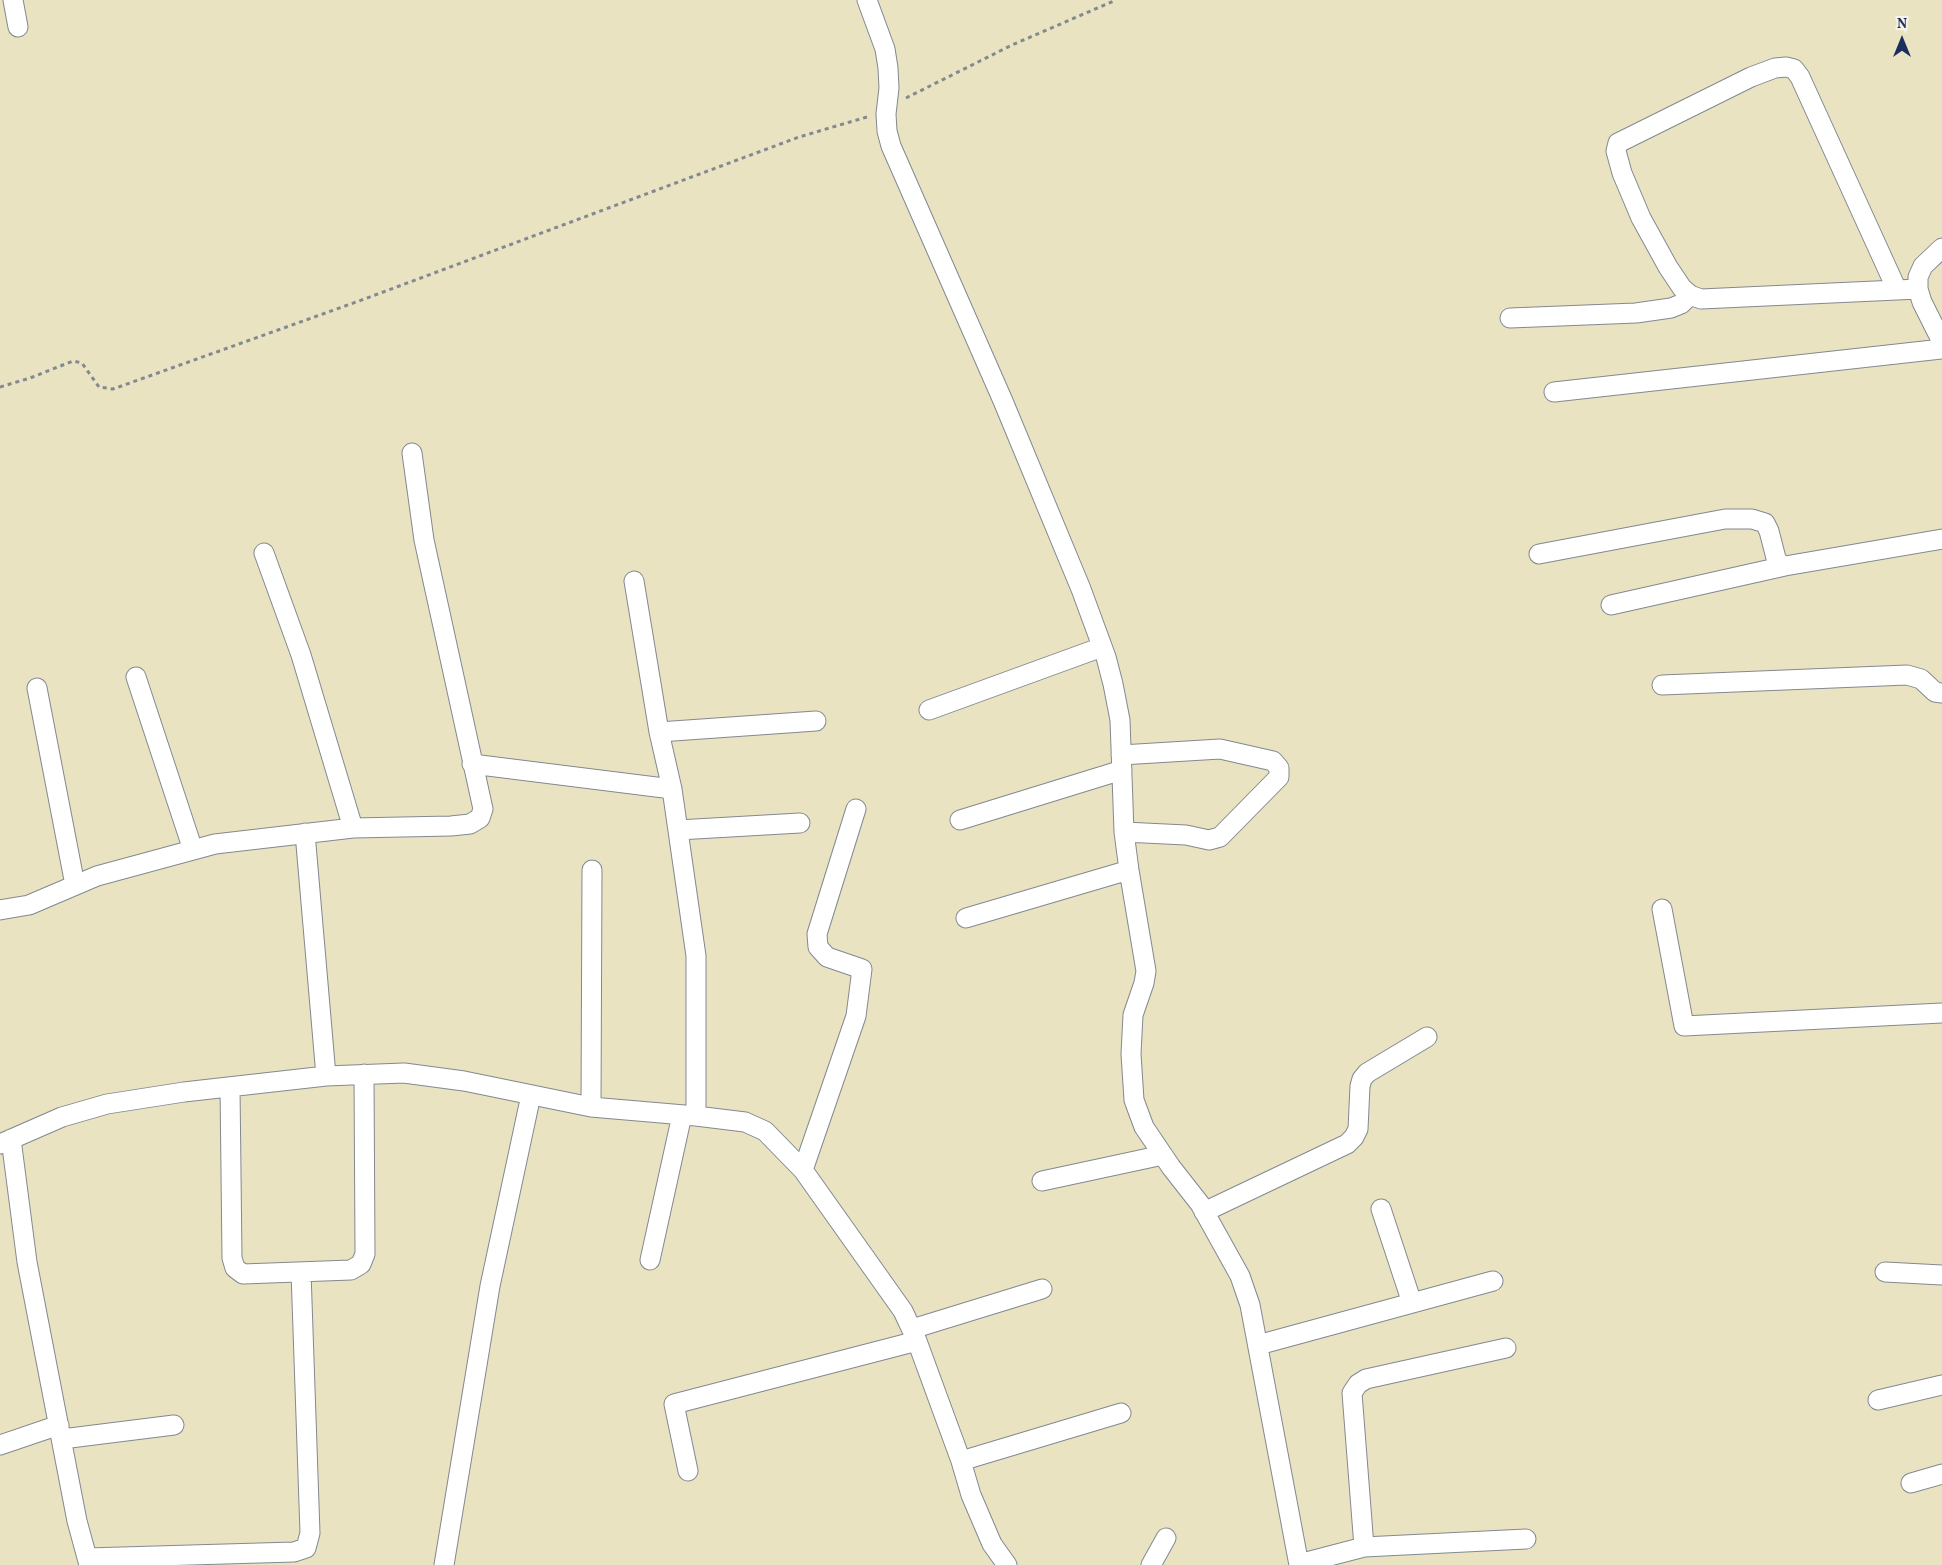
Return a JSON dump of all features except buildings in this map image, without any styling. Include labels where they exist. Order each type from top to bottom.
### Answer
[{"type":"street","points":[[13,0],[18,27]]},
{"type":"street","points":[[868,0],[884,49],[888,68],[887,131],[891,146],[1006,410],[1081,589],[1114,684],[1120,720],[1124,832],[1146,971],[1134,1015],[1131,1054],[1134,1100],[1144,1127],[1204,1212],[1240,1276],[1250,1305],[1299,1565],[1364,1547],[1526,1538]]},
{"type":"street","points":[[1897,290],[1800,77],[1794,69],[1786,66],[1775,68],[1751,77],[1618,143],[1616,151],[1622,173],[1641,218],[1668,267],[1682,288],[1690,295],[1701,299],[1897,290],[1918,289]]},
{"type":"street","points":[[1942,248],[1923,266],[1918,277],[1918,289],[1922,302],[1942,342]]},
{"type":"street","points":[[1510,318],[1636,313],[1670,308],[1681,304],[1690,295]]},
{"type":"street","points":[[1554,392],[1942,349]]},
{"type":"street","points":[[0,910],[29,904],[97,876],[215,844],[353,828],[451,826],[470,824],[480,818],[483,809],[424,540],[412,453]]},
{"type":"street","points":[[1538,554],[1725,519],[1752,519],[1764,523],[1769,531],[1777,562],[1784,566]]},
{"type":"street","points":[[1611,604],[1784,566],[1942,539]]},
{"type":"street","points":[[264,553],[302,655],[353,828]]},
{"type":"street","points":[[634,581],[659,732],[672,789],[696,956],[689,1115],[650,1260]]},
{"type":"street","points":[[929,710],[1102,647]]},
{"type":"street","points":[[1662,685],[1907,675],[1921,679],[1935,692],[1942,693]]},
{"type":"street","points":[[136,678],[193,850]]},
{"type":"street","points":[[37,688],[76,885]]},
{"type":"street","points":[[659,732],[816,721]]},
{"type":"street","points":[[960,820],[1121,763],[1220,749],[1273,761],[1279,768],[1279,777],[1220,837],[1209,840],[1186,835],[1124,832]]},
{"type":"street","points":[[472,764],[672,789]]},
{"type":"street","points":[[803,1170],[856,1016],[862,969],[827,957],[818,947],[817,934],[856,809]]},
{"type":"street","points":[[678,830],[800,823]]},
{"type":"street","points":[[305,833],[326,1076]]},
{"type":"street","points":[[592,870],[592,1107]]},
{"type":"street","points":[[966,918],[1129,870]]},
{"type":"street","points":[[1662,909],[1684,1026],[1942,1013]]},
{"type":"street","points":[[1204,1212],[1347,1144],[1354,1137],[1358,1129],[1362,1079],[1427,1037]]},
{"type":"street","points":[[302,1272],[310,1533],[306,1548],[294,1552],[88,1561],[77,1521],[5,1142],[62,1117],[107,1104],[326,1076],[404,1073],[464,1081],[592,1107],[689,1115],[745,1122],[765,1131],[803,1170],[903,1311],[915,1335],[961,1461],[971,1495],[992,1544],[1007,1565]]},
{"type":"street","points":[[230,1087],[232,1258],[235,1268],[243,1274],[351,1270],[361,1264],[365,1254],[364,1074]]},
{"type":"street","points":[[444,1565],[490,1286],[531,1095]]},
{"type":"street","points":[[1042,1181],[1163,1155]]},
{"type":"street","points":[[1380,1209],[1412,1303]]},
{"type":"street","points":[[1885,1272],[1942,1275]]},
{"type":"street","points":[[1258,1345],[1492,1281]]},
{"type":"street","points":[[688,1472],[674,1404],[915,1335],[1042,1289]]},
{"type":"street","points":[[1364,1547],[1352,1393],[1358,1384],[1366,1379],[1506,1348]]},
{"type":"street","points":[[1878,1400],[1942,1384]]},
{"type":"street","points":[[961,1461],[1121,1413]]},
{"type":"street","points":[[0,1445],[61,1432],[174,1426]]},
{"type":"street","points":[[1911,1483],[1942,1474]]},
{"type":"street","points":[[1151,1565],[1166,1538]]},
{"type":"path","points":[[0,387],[30,378],[73,361],[82,363],[99,387],[113,389],[359,302],[799,137],[867,116],[1012,45],[1116,0]]}]
